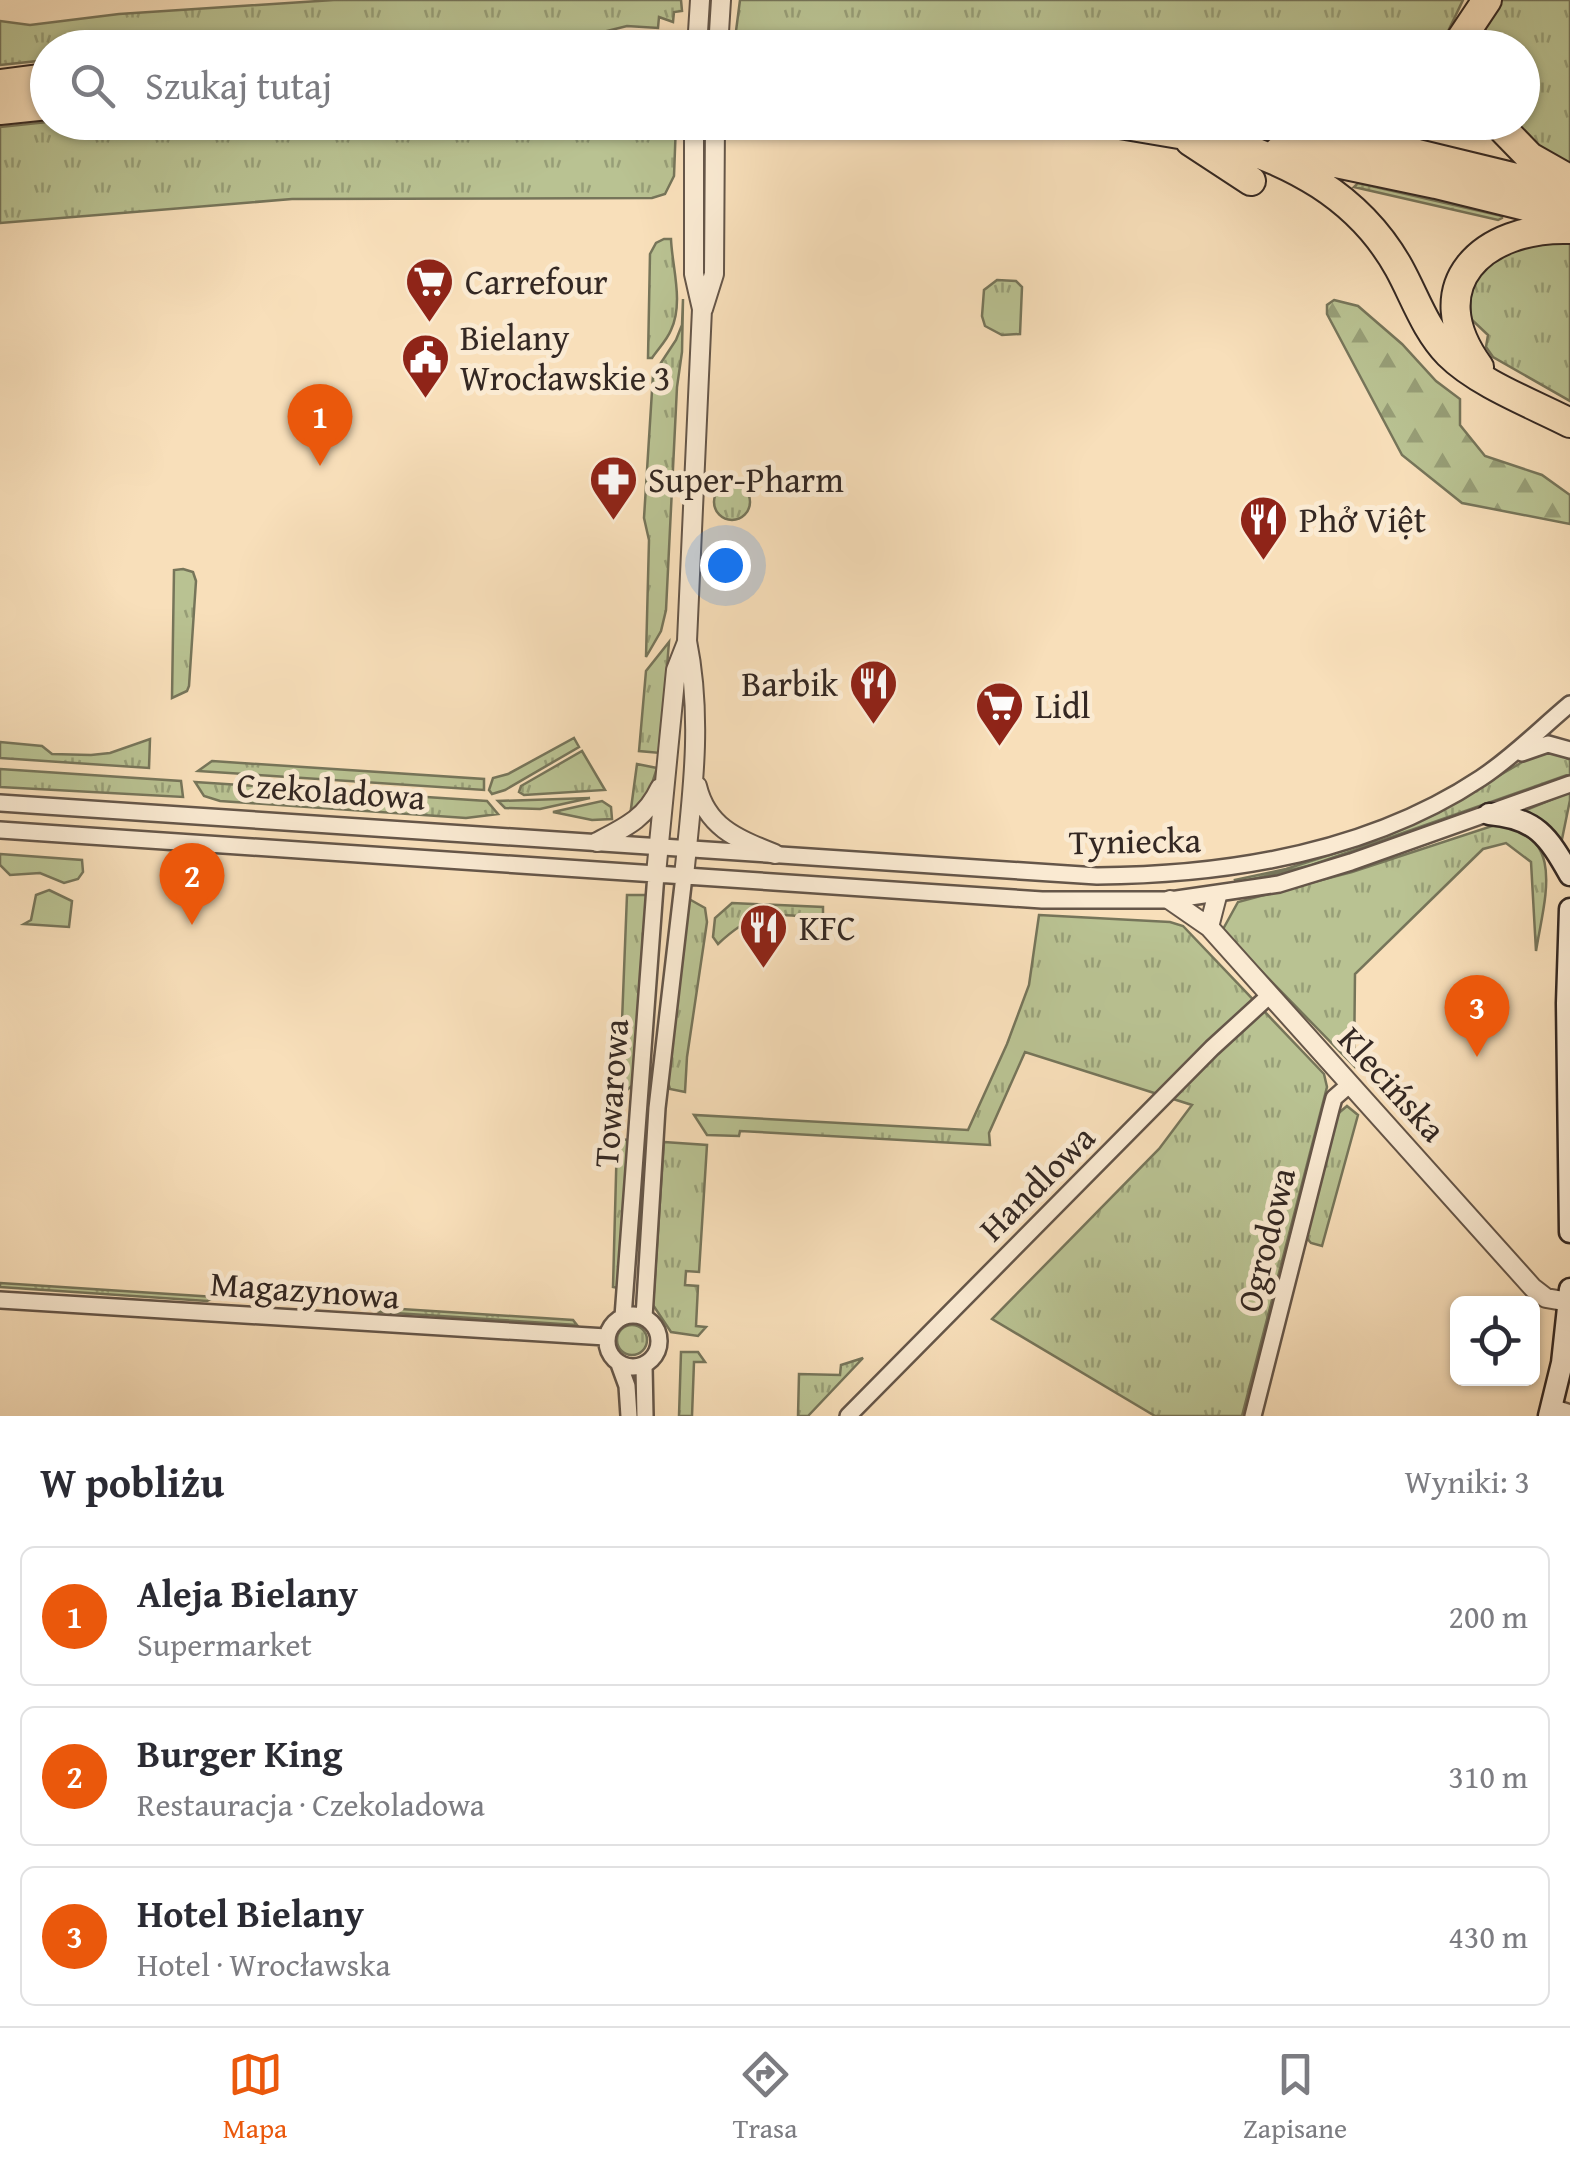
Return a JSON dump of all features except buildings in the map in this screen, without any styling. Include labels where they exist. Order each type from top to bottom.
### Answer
[{"type":"highway","points":[[1467,30],[1484,5]]},
{"type":"highway","points":[[1479,30],[1484,5]]},
{"type":"highway","points":[[0,84],[30,80]]},
{"type":"highway","points":[[0,110],[30,107]]},
{"type":"highway","points":[[1186,140],[1251,182]]},
{"type":"highway","points":[[1217,140],[1281,162],[1344,200],[1387,248],[1423,318],[1447,352],[1468,370],[1570,423]]},
{"type":"highway","points":[[1219,140],[1412,178],[1570,217]]},
{"type":"highway","points":[[1350,140],[1570,190]]},
{"type":"highway","points":[[1513,140],[1530,157],[1570,180]]},
{"type":"highway","points":[[1498,385],[1477,366],[1458,334],[1454,308],[1460,284],[1476,260],[1500,241],[1526,231],[1570,229]]},
{"type":"main road","points":[[1489,814],[1526,820],[1537,828],[1570,875]]},
{"type":"main road","points":[[1570,908],[1570,1232]]},
{"type":"main road","points":[[1557,1412],[1570,1289]]},
{"type":"street","points":[[699,30],[700,0]]},
{"type":"street","points":[[719,30],[720,0]]},
{"type":"street","points":[[684,876],[695,775],[694,677],[687,641],[702,309],[694,274],[694,140]]},
{"type":"street","points":[[702,309],[714,274],[714,140]]},
{"type":"street","points":[[656,874],[676,670],[687,641]]},
{"type":"street","name":"Tyniecka","points":[[658,846],[1097,876],[1227,869],[1277,860],[1399,820],[1454,794],[1508,759],[1570,704]]},
{"type":"street","points":[[1508,759],[1538,745],[1570,750]]},
{"type":"street","points":[[597,842],[637,822],[652,806],[664,773]]},
{"type":"street","points":[[695,775],[704,809],[718,826],[741,841],[774,854]]},
{"type":"street","name":"Tyniecka","points":[[684,876],[1042,900],[1217,896],[1315,874],[1570,784]]},
{"type":"street","name":"Czekoladowa","points":[[0,803],[658,846]]},
{"type":"street","name":"Czekoladowa","points":[[0,830],[684,876]]},
{"type":"street","name":"Towarowa","points":[[623,1317],[656,874]]},
{"type":"street","name":"Towarowa","points":[[644,1318],[657,1108],[684,876]]},
{"type":"street","points":[[1209,928],[1217,896]]},
{"type":"street","name":"Klecińska","points":[[1170,900],[1209,928],[1533,1288],[1546,1298],[1570,1302]]},
{"type":"street","name":"Handlowa","points":[[848,1416],[1212,1048],[1270,995]]},
{"type":"street","name":"Ogrodowa","points":[[1253,1416],[1330,1109],[1337,1094],[1348,1085]]},
{"type":"street","name":"Magazynowa","points":[[0,1300],[606,1337]]},
{"type":"street","points":[[619,1364],[630,1368],[644,1366],[656,1354],[656,1330],[644,1318],[623,1317],[612,1325],[606,1337],[608,1352],[619,1364],[627,1386],[629,1416]]},
{"type":"street","points":[[644,1366],[645,1416]]},
{"type":"green space","points":[[334,0],[681,0],[682,11],[674,12],[673,22],[659,17],[658,28],[627,26],[611,30],[30,30],[30,62],[0,65],[0,21],[30,25],[119,14]]},
{"type":"green space","points":[[740,0],[1463,0],[1449,30],[736,30]]},
{"type":"green space","points":[[1501,0],[1570,0],[1570,167],[1528,140],[1540,140],[1540,30],[1485,30]]},
{"type":"green space","points":[[30,124],[30,140],[675,140],[674,176],[665,194],[652,198],[292,199],[0,223],[0,127]]},
{"type":"green space","points":[[1358,183],[1502,216],[1502,218],[1354,187]]},
{"type":"green space","points":[[671,239],[677,308],[669,334],[652,358],[648,358],[650,254],[656,243]]},
{"type":"green space","points":[[1570,241],[1570,401],[1493,357],[1486,347],[1488,335],[1471,319],[1470,295],[1478,274],[1513,247]]},
{"type":"green space","points":[[997,280],[1016,281],[1022,287],[1020,334],[1002,335],[985,326],[984,290]]},
{"type":"green space","points":[[683,299],[682,352],[666,610],[661,631],[646,657],[649,540],[644,518],[653,375],[682,325]]},
{"type":"green space","points":[[1334,300],[1358,306],[1460,399],[1460,425],[1485,456],[1542,475],[1570,495],[1570,524],[1462,503],[1402,455],[1327,314],[1327,305]]},
{"type":"green space","points":[[732,484],[744,490],[750,502],[744,514],[732,520],[720,514],[714,502],[720,490]]},
{"type":"green space","points":[[174,570],[193,572],[196,581],[189,686],[172,698]]},
{"type":"green space","points":[[669,642],[660,753],[639,751],[646,671]]},
{"type":"green space","points":[[574,738],[579,747],[505,790],[492,794],[489,790],[493,778],[508,774]]},
{"type":"green space","points":[[150,739],[149,768],[0,758],[0,742],[42,746],[52,754],[91,755],[110,753]]},
{"type":"green space","points":[[582,751],[605,790],[524,795],[519,792],[521,786]]},
{"type":"green space","points":[[1541,751],[1570,760],[1570,774],[1312,865],[1236,883],[1235,880],[1286,869],[1373,841],[1444,808]]},
{"type":"green space","points":[[212,761],[484,779],[484,790],[198,771]]},
{"type":"green space","points":[[637,764],[657,768],[648,796],[630,816]]},
{"type":"green space","points":[[0,769],[181,781],[183,797],[0,787]]},
{"type":"green space","points":[[195,782],[487,801],[498,814],[466,818],[220,801],[204,796]]},
{"type":"green space","points":[[1570,792],[1561,844],[1547,825],[1526,810]]},
{"type":"green space","points":[[590,798],[540,809],[505,808],[498,801]]},
{"type":"green space","points":[[602,801],[611,807],[612,819],[592,820],[553,812]]},
{"type":"green space","points":[[1495,825],[1518,830],[1533,840],[1542,854],[1546,891],[1536,951],[1531,862],[1506,843],[1483,849],[1355,974],[1354,1066],[1222,931],[1238,902],[1352,872]]},
{"type":"green space","points":[[0,854],[82,860],[83,872],[78,879],[64,883],[40,873],[10,875],[0,865]]},
{"type":"green space","points":[[49,890],[72,901],[69,927],[24,924],[31,920],[36,895]]},
{"type":"green space","points":[[627,895],[647,895],[634,1084],[619,1097]]},
{"type":"green space","points":[[689,899],[705,908],[707,922],[685,1092],[670,1089],[667,1079]]},
{"type":"green space","points":[[732,903],[823,907],[823,917],[755,918],[718,944],[713,937],[715,918]]},
{"type":"green space","points":[[1039,915],[1183,926],[1324,1074],[1327,1087],[1242,1416],[1155,1416],[992,1319],[1159,1149],[1192,1105],[1025,1052],[989,1133],[990,1145],[740,1131],[739,1136],[707,1135],[694,1115],[968,1130],[1029,985]]},
{"type":"green space","points":[[1347,1106],[1358,1115],[1322,1246],[1305,1236],[1332,1138],[1334,1117]]},
{"type":"green space","points":[[617,1139],[628,1140],[618,1288],[613,1287]]},
{"type":"green space","points":[[664,1142],[707,1145],[699,1272],[686,1271],[685,1285],[698,1286],[696,1326],[706,1327],[698,1336],[671,1332],[653,1305]]},
{"type":"green space","points":[[0,1283],[215,1297],[207,1301],[0,1287]]},
{"type":"green space","points":[[370,1307],[573,1320],[577,1325],[379,1312]]},
{"type":"green space","points":[[632,1325],[643,1329],[647,1340],[643,1351],[632,1355],[621,1351],[617,1340],[621,1329]]},
{"type":"green space","points":[[681,1352],[698,1352],[705,1362],[694,1362],[692,1416],[679,1416]]},
{"type":"green space","points":[[863,1358],[808,1416],[798,1416],[799,1374],[840,1375],[841,1365]]},
{"type":"place","name":"Carrefour","points":[[430,324]]},
{"type":"place","name":"Bielany Wrocławskie 3","points":[[425,400]]},
{"type":"place","name":"Aleja Bielany","points":[[320,466]]},
{"type":"place","name":"Super-Pharm","points":[[613,522]]},
{"type":"place","name":"Phở Việt","points":[[1264,562]]},
{"type":"place","name":"Barbik","points":[[873,726]]},
{"type":"place","name":"Lidl","points":[[1000,748]]},
{"type":"place","name":"Burger King","points":[[192,925]]},
{"type":"place","name":"KFC","points":[[764,970]]},
{"type":"place","name":"Hotel Bielany","points":[[1477,1057]]}]
